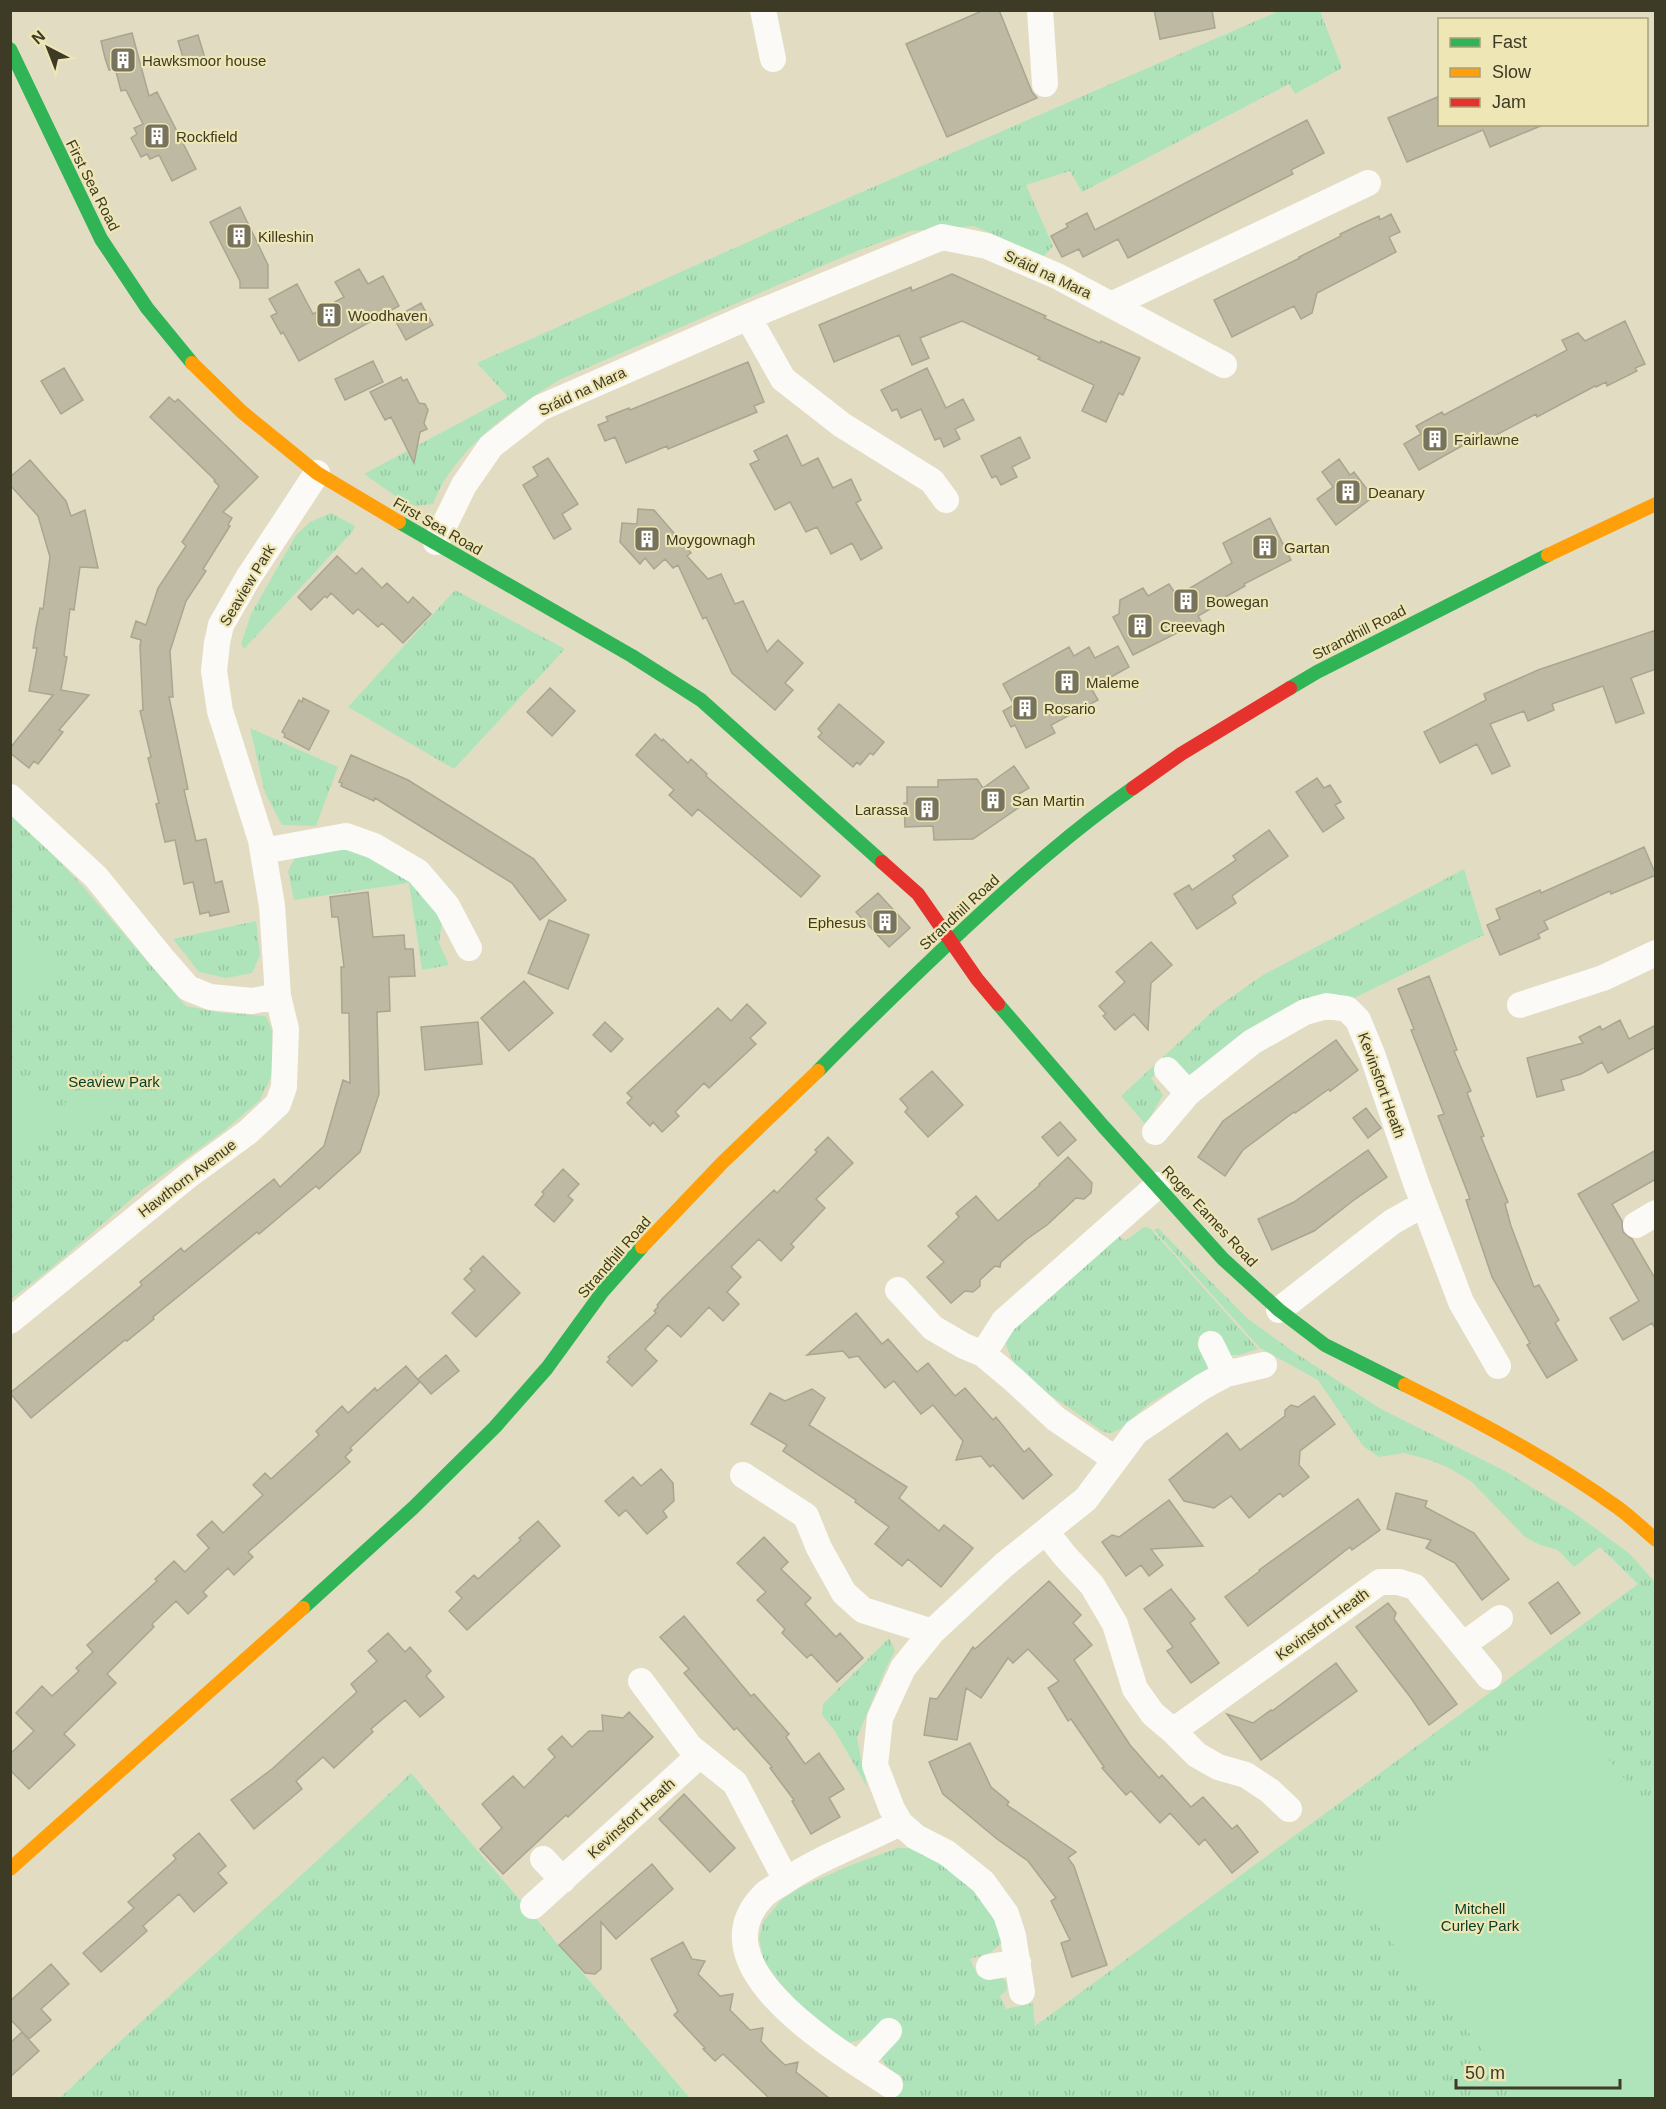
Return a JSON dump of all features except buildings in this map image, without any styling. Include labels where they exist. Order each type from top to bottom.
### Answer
[{"type":"main road","name":"First Sea Road","points":[[10,49],[100,239],[147,308],[185,356],[242,412],[317,473],[632,656],[701,700],[918,894],[950,941]]},
{"type":"main road","name":"Strandhill Road","points":[[10,1869],[204,1698],[413,1508],[495,1427],[547,1368],[603,1291],[658,1229],[880,1007],[1026,872],[1094,817],[1181,754],[1317,672],[1656,504]]},
{"type":"main road","name":"Roger Eames Road","points":[[950,941],[984,987],[1103,1126],[1223,1259],[1279,1310],[1325,1345],[1490,1427],[1563,1471],[1619,1508],[1656,1540]]},
{"type":"street","points":[[763,10],[773,59]]},
{"type":"street","points":[[1040,10],[1045,84]]},
{"type":"street","points":[[1111,305],[1368,183]]},
{"type":"street","name":"Sráid na Mara","points":[[436,542],[464,485],[491,446],[540,408],[748,317],[942,237],[987,246],[1057,276],[1224,365]]},
{"type":"street","points":[[748,317],[783,379],[842,425],[932,481],[946,500]]},
{"type":"street","name":"Seaview Park","points":[[278,996],[272,906],[263,851],[220,711],[214,671],[221,625],[248,578],[317,473]]},
{"type":"street","points":[[10,797],[64,844],[96,877],[188,988],[210,997],[252,1000],[278,996]]},
{"type":"street","points":[[263,851],[346,836],[374,846],[418,872],[447,906],[469,948]]},
{"type":"street","points":[[1520,1005],[1603,978],[1656,953]]},
{"type":"street","name":"Hawthorn Avenue","points":[[10,1321],[180,1182],[248,1132],[278,1104],[284,1087],[286,1029],[278,996]]},
{"type":"street","name":"Kevinsfort Heath","points":[[1155,1132],[1188,1093],[1252,1042],[1305,1012],[1327,1006],[1347,1009],[1358,1020],[1365,1037],[1461,1302],[1498,1366]]},
{"type":"street","points":[[1167,1070],[1188,1093]]},
{"type":"street","points":[[983,1354],[1004,1321],[1158,1185]]},
{"type":"street","points":[[1279,1310],[1392,1222],[1424,1204]]},
{"type":"street","points":[[898,1290],[933,1328],[983,1354],[1056,1419],[1115,1459]]},
{"type":"street","points":[[1211,1344],[1226,1374]]},
{"type":"street","points":[[1022,1992],[1013,1936],[1006,1914],[982,1882],[947,1853],[916,1837],[900,1823],[892,1809],[875,1765],[880,1718],[903,1668],[932,1632],[1004,1565],[1086,1499],[1136,1432],[1173,1405],[1226,1374],[1264,1365]]},
{"type":"street","points":[[743,1475],[806,1516],[819,1548],[844,1593],[863,1610],[932,1632]]},
{"type":"street","points":[[1046,1532],[1092,1585],[1115,1624],[1135,1689],[1153,1714],[1197,1755],[1218,1767],[1246,1775],[1270,1791],[1289,1809]]},
{"type":"street","name":"Kevinsfort Heath","points":[[1173,1731],[1380,1582],[1399,1582],[1415,1587],[1489,1677]]},
{"type":"street","points":[[1463,1645],[1500,1618]]},
{"type":"street","points":[[641,1681],[690,1747],[735,1783],[786,1880]]},
{"type":"street","name":"Kevinsfort Heath","points":[[533,1906],[700,1755]]},
{"type":"street","points":[[890,2085],[804,2026],[772,1994],[754,1969],[744,1942],[747,1918],[764,1895],[801,1870],[900,1823]]},
{"type":"street","points":[[543,1858],[562,1880]]},
{"type":"street","points":[[989,1967],[1018,1962]]},
{"type":"street","points":[[858,2064],[889,2031]]},
{"type":"green space","points":[[1279,11],[1320,11],[1342,68],[1295,94],[1289,84],[1082,192],[1070,171],[1026,185],[1053,246],[1043,257],[974,226],[911,231],[857,251],[561,379],[485,433],[459,460],[446,478],[433,504],[415,506],[397,497],[364,474],[508,397],[477,363],[788,224]]},
{"type":"green space","points":[[331,513],[355,526],[353,531],[244,649],[241,644],[251,614],[296,535],[310,522]]},
{"type":"green space","points":[[455,590],[565,649],[454,769],[348,707]]},
{"type":"green space","points":[[250,728],[338,767],[316,826],[282,825],[265,793]]},
{"type":"green space","name":"Seaview Park","points":[[11,814],[79,882],[186,1006],[223,1013],[266,1016],[272,1030],[273,1073],[260,1100],[225,1130],[142,1190],[49,1270],[11,1299]]},
{"type":"green space","points":[[343,847],[372,854],[410,876],[432,902],[442,922],[439,943],[449,965],[422,970],[409,883],[294,900],[288,871],[297,854]]},
{"type":"green space","points":[[1464,869],[1484,935],[1354,998],[1332,996],[1186,1076],[1165,1065],[1151,1078],[1163,1095],[1146,1125],[1121,1096],[1216,1008],[1263,975]]},
{"type":"green space","points":[[10,913],[62,975],[11,1018],[10,1018]]},
{"type":"green space","points":[[256,921],[260,955],[252,973],[226,978],[199,972],[173,939]]},
{"type":"green space","points":[[14,1071],[52,1118],[11,1151],[10,1073]]},
{"type":"green space","points":[[104,1073],[119,1094],[79,1125],[64,1104]]},
{"type":"green space","points":[[1144,1227],[1150,1228],[1258,1349],[1239,1355],[1230,1355],[1210,1330],[1198,1337],[1208,1369],[1150,1403],[1120,1429],[1111,1433],[1103,1432],[1038,1387],[1022,1373],[1009,1353],[1005,1341],[1010,1330],[1119,1236],[1125,1241]]},
{"type":"green space","name":"Mitchell Curley Park","points":[[1158,1228],[1247,1318],[1291,1350],[1381,1409],[1505,1471],[1573,1512],[1630,1554],[1655,1582],[1655,2098],[891,2098],[902,2076],[891,2072],[880,2057],[884,2024],[860,2040],[848,2043],[807,2015],[764,1961],[759,1939],[763,1922],[782,1899],[801,1887],[851,1865],[898,1848],[915,1848],[961,1874],[1007,1934],[992,1951],[970,1959],[978,1976],[996,1972],[1006,1982],[1007,1990],[1000,1996],[1006,2009],[1033,2003],[1035,2026],[1638,1584],[1600,1547],[1574,1567],[1558,1550],[1540,1545],[1524,1536],[1472,1482],[1449,1468],[1404,1453],[1379,1457],[1363,1446],[1318,1380],[1260,1348],[1154,1230]]},
{"type":"green space","points":[[889,1638],[895,1651],[857,1738],[867,1787],[835,1731],[822,1715],[823,1704]]},
{"type":"green space","name":"Mitchell Curley Park","points":[[1561,1703],[1655,1815],[1655,2098],[1524,2098],[1345,1887]]},
{"type":"green space","points":[[411,1773],[690,2098],[60,2098],[147,2016]]},
{"type":"traffic: fast","points":[[10,49],[101,239],[147,308],[192,363]]},
{"type":"traffic: fast","points":[[399,522],[632,656],[701,700],[882,862]]},
{"type":"traffic: fast","points":[[1290,688],[1317,672],[1548,555]]},
{"type":"traffic: fast","points":[[818,1071],[909,981],[1006,891],[1068,838],[1133,788]]},
{"type":"traffic: fast","points":[[998,1004],[1103,1126],[1223,1259],[1279,1310],[1325,1345],[1405,1385]]},
{"type":"traffic: fast","points":[[303,1608],[413,1508],[495,1427],[547,1368],[603,1291],[642,1247]]},
{"type":"traffic: slow","points":[[192,363],[242,412],[317,473],[399,522]]},
{"type":"traffic: slow","points":[[1548,555],[1656,504]]},
{"type":"traffic: slow","points":[[642,1247],[722,1163],[818,1071]]},
{"type":"traffic: slow","points":[[1405,1385],[1540,1457],[1592,1489],[1656,1540]]},
{"type":"traffic: slow","points":[[10,1869],[303,1608]]},
{"type":"traffic: jam","points":[[1133,788],[1181,754],[1290,688]]},
{"type":"traffic: jam","points":[[882,862],[918,894],[977,979],[998,1004]]},
{"type":"place","name":"Hawksmoor house","points":[[123,60]]},
{"type":"place","name":"Rockfield","points":[[157,136]]},
{"type":"place","name":"Killeshin","points":[[239,236]]},
{"type":"place","name":"Woodhaven","points":[[329,315]]},
{"type":"place","name":"Fairlawne","points":[[1435,439]]},
{"type":"place","name":"Deanary","points":[[1348,492]]},
{"type":"place","name":"Moygownagh","points":[[647,539]]},
{"type":"place","name":"Gartan","points":[[1265,547]]},
{"type":"place","name":"Bowegan","points":[[1186,601]]},
{"type":"place","name":"Creevagh","points":[[1140,626]]},
{"type":"place","name":"Maleme","points":[[1067,682]]},
{"type":"place","name":"Rosario","points":[[1025,708]]},
{"type":"place","name":"San Martin","points":[[993,800]]},
{"type":"place","name":"Larassa","points":[[927,809]]},
{"type":"place","name":"Ephesus","points":[[885,922]]}]
